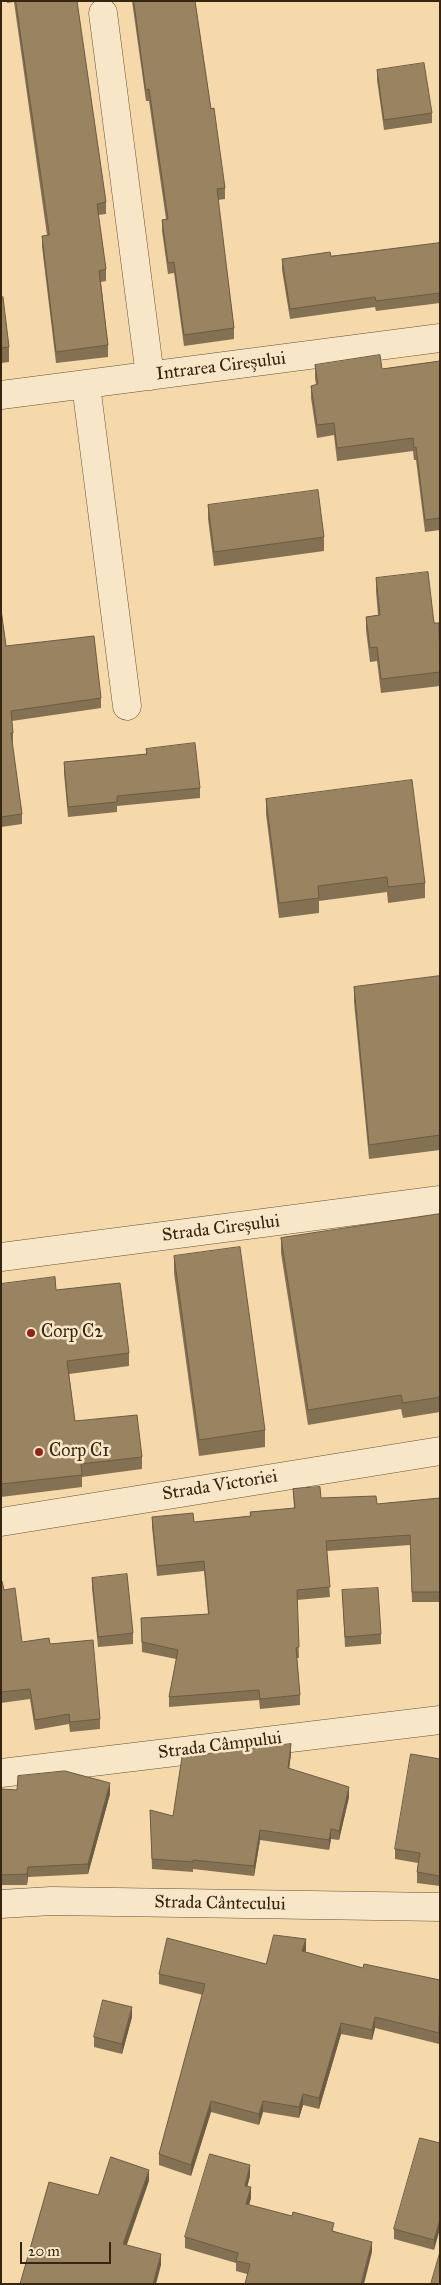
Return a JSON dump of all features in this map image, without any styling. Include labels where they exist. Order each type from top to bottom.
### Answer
[{"type":"street","points":[[103,13],[150,376]]},
{"type":"street","name":"Intrarea Cireșului","points":[[1,395],[440,338]]},
{"type":"street","points":[[86,385],[127,706]]},
{"type":"street","name":"Strada Cireșului","points":[[1,1257],[440,1200]]},
{"type":"street","name":"Strada Victoriei","points":[[1,1522],[440,1451]]},
{"type":"street","name":"Strada Câmpului","points":[[1,1773],[440,1720]]},
{"type":"street","name":"Strada Cântecului","points":[[1,1904],[51,1901],[440,1907]]},
{"type":"building","points":[[16,1],[77,1],[106,202],[97,204],[106,269],[99,271],[108,345],[56,352],[42,236],[49,235]]},
{"type":"building","points":[[134,1],[195,1],[211,109],[214,108],[225,188],[217,189],[234,328],[184,335],[174,262],[168,263],[162,220],[168,219],[149,89],[146,90]]},
{"type":"building","points":[[424,63],[432,113],[384,120],[377,70]]},
{"type":"building","points":[[440,243],[440,293],[376,301],[375,297],[290,309],[282,259],[330,252],[331,256]]},
{"type":"building","points":[[3,297],[9,347],[1,348],[1,298]]},
{"type":"building","points":[[380,355],[382,369],[440,361],[440,518],[425,520],[416,447],[414,448],[413,438],[337,448],[334,423],[317,425],[311,386],[318,384],[315,365]]},
{"type":"building","points":[[318,490],[324,537],[214,552],[208,505]]},
{"type":"building","points":[[428,572],[434,623],[439,623],[440,672],[381,679],[377,647],[370,648],[366,617],[380,615],[376,578]]},
{"type":"building","points":[[1,609],[6,646],[94,636],[101,698],[11,711],[13,733],[11,733],[22,814],[1,817]]},
{"type":"building","points":[[195,743],[200,788],[117,796],[117,802],[68,807],[64,762],[147,754],[146,749]]},
{"type":"building","points":[[412,780],[425,883],[388,887],[387,877],[318,886],[319,898],[279,903],[266,799]]},
{"type":"building","points":[[440,976],[440,1135],[369,1145],[354,987]]},
{"type":"building","points":[[440,1214],[440,1397],[403,1403],[401,1395],[308,1410],[281,1238]]},
{"type":"building","points":[[240,1247],[265,1430],[199,1440],[174,1256]]},
{"type":"building","points":[[55,1277],[56,1290],[120,1283],[129,1353],[67,1361],[75,1421],[137,1415],[142,1457],[81,1464],[82,1475],[1,1484],[1,1284]]},
{"type":"building","points":[[320,1487],[321,1498],[376,1496],[377,1504],[440,1498],[440,1592],[412,1592],[410,1535],[326,1541],[330,1587],[297,1590],[299,1647],[296,1648],[300,1695],[260,1699],[259,1690],[169,1697],[178,1650],[142,1642],[141,1618],[209,1614],[204,1561],[157,1566],[152,1517],[193,1513],[194,1522],[251,1516],[250,1512],[295,1508],[293,1489]]},
{"type":"building","points":[[127,1574],[133,1633],[98,1637],[92,1578]]},
{"type":"building","points":[[1,1581],[4,1590],[15,1588],[22,1642],[49,1638],[50,1644],[93,1640],[100,1719],[70,1722],[69,1714],[35,1720],[30,1689],[1,1692]]},
{"type":"building","points":[[378,1588],[381,1634],[345,1637],[342,1590]]},
{"type":"building","points":[[291,1744],[288,1768],[349,1787],[339,1831],[331,1829],[329,1840],[260,1830],[254,1866],[193,1860],[193,1862],[152,1859],[150,1810],[173,1816],[182,1757]]},
{"type":"building","points":[[411,1754],[440,1759],[440,1876],[417,1872],[420,1853],[395,1849]]},
{"type":"building","points":[[65,1771],[110,1783],[88,1864],[28,1867],[27,1874],[1,1875],[1,1789],[17,1790],[18,1776]]},
{"type":"building","points":[[274,1935],[306,1939],[302,1951],[363,1968],[364,1964],[440,1980],[439,2033],[375,2017],[372,2030],[341,2023],[319,2098],[303,2094],[299,2107],[263,2101],[259,2114],[211,2101],[191,2165],[159,2154],[205,1984],[159,1974],[167,1938],[266,1964]]},
{"type":"building","points":[[103,2000],[132,2007],[122,2044],[94,2037]]},
{"type":"building","points":[[420,2138],[440,2143],[440,2219],[434,2240],[394,2229]]},
{"type":"building","points":[[210,2154],[250,2165],[245,2186],[251,2187],[246,2204],[292,2216],[293,2212],[334,2223],[332,2231],[372,2242],[361,2284],[245,2284],[250,2264],[236,2261],[238,2253],[185,2237]]},
{"type":"building","points":[[111,2157],[149,2170],[123,2244],[161,2254],[153,2284],[20,2284],[49,2182],[98,2195]]},
{"type":"building","points":[[440,2252],[440,2284],[431,2284]]},
{"type":"place","name":"Corp C2","points":[[31,1333]]},
{"type":"place","name":"Corp C1","points":[[39,1452]]}]
